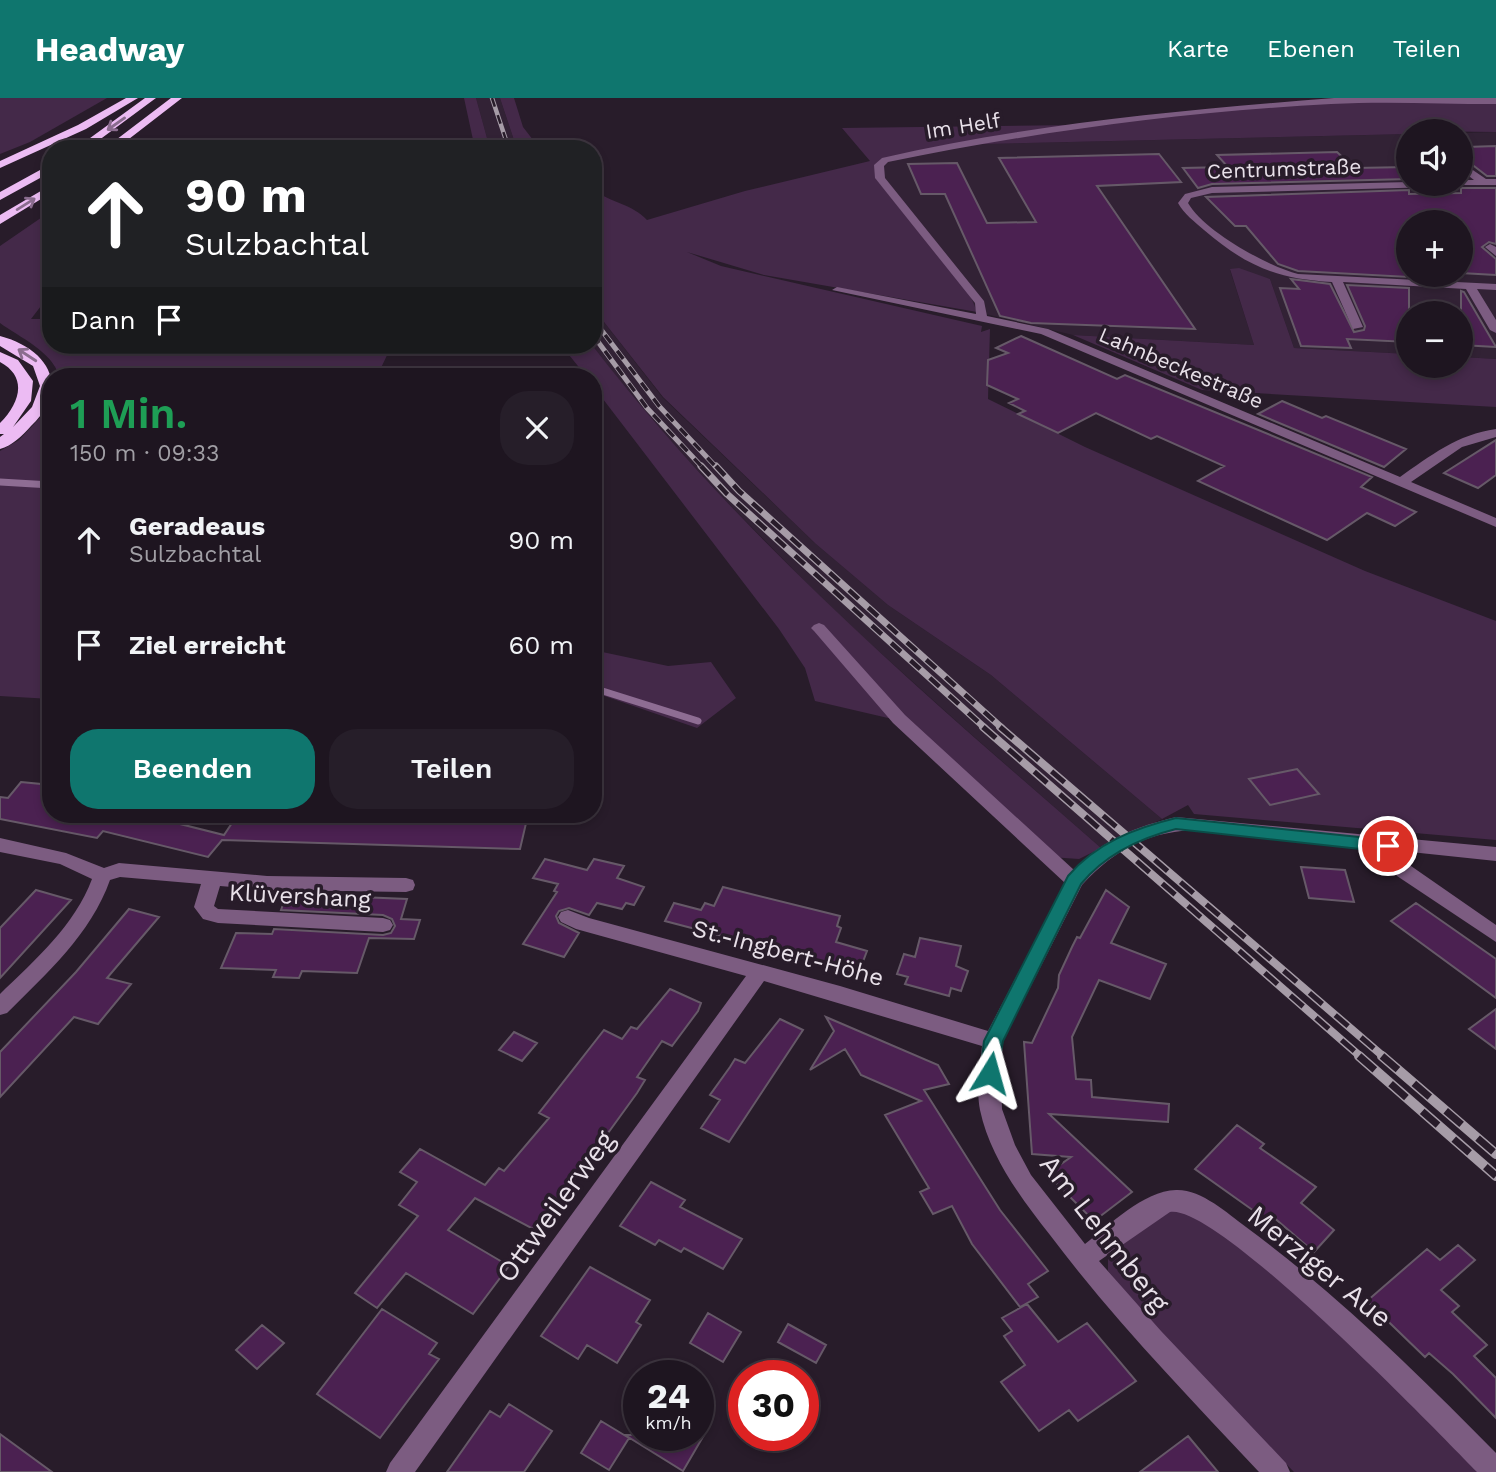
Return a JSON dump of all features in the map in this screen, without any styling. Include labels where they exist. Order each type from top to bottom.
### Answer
[{"type":"highway","points":[[54,140],[133,98]]},
{"type":"highway","points":[[92,140],[151,98]]},
{"type":"highway","points":[[121,140],[177,98]]},
{"type":"highway","points":[[0,165],[42,146]]},
{"type":"highway","points":[[0,197],[42,172]]},
{"type":"highway","points":[[0,220],[42,194]]},
{"type":"highway","points":[[0,340],[37,361],[42,368]]},
{"type":"highway","points":[[0,356],[18,367],[26,377],[28,388],[25,401],[17,415],[0,430]]},
{"type":"highway","points":[[0,444],[22,429],[35,414],[42,399]]},
{"type":"street","name":"Im Helf","points":[[982,318],[980,303],[880,178],[879,165],[885,160],[914,152],[1104,122],[1259,105],[1345,99],[1496,100]]},
{"type":"street","points":[[1473,174],[1483,183]]},
{"type":"street","points":[[1473,183],[1496,182]]},
{"type":"street","name":"Centrumstraße","points":[[1396,185],[1212,190],[1188,196],[1183,203],[1186,209],[1252,263],[1272,272],[1396,282]]},
{"type":"street","points":[[1336,279],[1357,327]]},
{"type":"street","name":"Centrumstraße","points":[[1473,286],[1496,287]]},
{"type":"street","points":[[1471,287],[1496,330]]},
{"type":"street","name":"Lahnbeckestraße","points":[[838,290],[953,318],[982,318],[1044,331],[1496,523]]},
{"type":"street","points":[[1400,483],[1466,440],[1479,434],[1496,433]]},
{"type":"street","points":[[819,628],[899,719],[1074,881]]},
{"type":"street","name":"Am Lehmberg","points":[[1277,1472],[1152,1340],[1082,1259],[1023,1182],[1005,1148],[991,1109],[993,1041],[1074,881],[1096,859],[1145,831],[1176,823],[1205,824],[1388,846],[1496,855]]},
{"type":"street","points":[[0,845],[67,860],[90,868],[102,876],[98,894],[58,945],[0,1007]]},
{"type":"street","points":[[1388,846],[1404,871],[1496,935]]},
{"type":"street","name":"Klüvershang","points":[[102,876],[119,870],[212,879],[406,886]]},
{"type":"street","name":"Klüvershang","points":[[212,879],[204,907],[210,914],[383,925]]},
{"type":"street","name":"St.-Ingbert-Höhe","points":[[568,917],[583,924],[882,1006],[993,1041]]},
{"type":"street","name":"Ottweilerweg","points":[[398,1472],[759,974]]},
{"type":"street","name":"Merziger Aue","points":[[1082,1259],[1160,1204],[1176,1200],[1194,1205],[1268,1256],[1373,1346],[1496,1472]]},
{"type":"shaded area","points":[[0,98],[107,98],[30,142],[0,154]]},
{"type":"shaded area","points":[[464,98],[476,98],[488,140],[473,140]]},
{"type":"shaded area","points":[[476,98],[500,98],[514,140],[488,140]]},
{"type":"shaded area","points":[[500,98],[514,98],[523,127],[533,140],[514,140]]},
{"type":"shaded area","points":[[1347,101],[1496,101],[1496,132],[1473,132],[1473,119],[1396,119],[1396,134],[946,145],[881,159],[875,166],[876,179],[968,290],[977,312],[764,275],[687,252],[721,266],[982,326],[981,332],[990,329],[988,399],[1085,447],[1365,571],[1496,621],[1496,840],[1194,814],[1188,805],[1162,819],[991,675],[888,605],[816,544],[663,397],[602,319],[602,195],[635,210],[647,220],[745,191],[870,161],[842,128],[1077,125],[1173,113]]},
{"type":"shaded area","points":[[1496,132],[1496,359],[1473,358],[1473,301],[1396,301],[1396,353],[1294,348],[1270,279],[1230,270],[1254,345],[1073,335],[977,312],[873,172],[881,159],[946,145],[1396,134],[1396,196],[1473,196],[1473,133]]},
{"type":"shaded area","points":[[42,217],[42,305],[31,319],[42,319],[42,351],[0,323],[0,246]]},
{"type":"shaded area","points":[[1239,268],[1270,279],[1294,348],[1396,353],[1396,378],[1473,378],[1473,358],[1496,359],[1496,407],[1202,390],[1073,335],[1254,345],[1230,269]]},
{"type":"shaded area","points":[[602,320],[663,398],[816,544],[888,605],[991,675],[1162,819],[1101,848],[834,611],[720,495],[641,409],[599,354],[602,354]]},
{"type":"shaded area","points":[[45,354],[388,354],[381,368],[56,368]]},
{"type":"shaded area","points":[[568,354],[599,354],[648,415],[770,546],[899,670],[1101,848],[1079,859],[1050,857],[904,717],[888,718],[815,701],[805,668],[779,629],[602,398],[602,368],[580,368]]},
{"type":"shaded area","points":[[42,416],[42,698],[0,696],[0,451],[19,440]]},
{"type":"shaded area","points":[[602,652],[668,666],[711,662],[736,698],[697,728],[602,695]]},
{"type":"shaded area","points":[[1167,1208],[1191,1208],[1295,1290],[1484,1472],[1294,1472],[1172,1347],[1108,1271],[1108,1253]]},
{"type":"building","points":[[1496,146],[1496,176],[1487,176],[1473,165],[1473,147]]},
{"type":"building","points":[[1337,152],[1354,168],[1396,167],[1396,179],[1212,184],[1198,188],[1183,168],[1228,167],[1217,155]]},
{"type":"building","points":[[1159,154],[1181,182],[1097,186],[1195,329],[1031,323],[1000,316],[945,194],[921,194],[908,164],[957,163],[987,223],[1036,222],[999,158]]},
{"type":"building","points":[[1473,188],[1496,188],[1496,244],[1489,242],[1482,247],[1496,259],[1496,275],[1473,274],[1473,210],[1396,210],[1396,276],[1298,271],[1278,264],[1246,226],[1235,226],[1206,197],[1396,190],[1396,196],[1473,196]]},
{"type":"building","points":[[1291,279],[1330,284],[1354,332],[1364,330],[1365,326],[1347,285],[1409,288],[1409,301],[1396,301],[1396,341],[1347,339],[1351,348],[1301,346],[1280,288],[1299,289]]},
{"type":"building","points":[[1461,291],[1469,301],[1461,301]]},
{"type":"building","points":[[1473,307],[1496,347],[1473,346]]},
{"type":"building","points":[[1021,336],[1117,379],[1125,375],[1372,477],[1361,487],[1416,512],[1395,526],[1367,513],[1327,540],[1198,481],[1224,466],[1157,436],[1151,439],[1096,413],[1058,433],[1018,414],[1025,411],[1009,403],[1018,399],[987,385],[988,360],[1008,353],[996,348]]},
{"type":"building","points":[[1282,401],[1406,449],[1384,467],[1258,414]]},
{"type":"building","points":[[1496,440],[1496,475],[1478,488],[1444,473]]},
{"type":"building","points":[[1297,769],[1319,794],[1270,805],[1249,779]]},
{"type":"building","points":[[21,782],[42,784],[42,823],[176,823],[224,835],[232,823],[526,823],[520,849],[222,840],[208,857],[103,831],[97,838],[0,819],[0,797],[8,798]]},
{"type":"building","points":[[545,859],[587,870],[594,859],[624,866],[617,878],[644,887],[634,905],[626,903],[622,909],[597,903],[589,915],[569,908],[559,911],[556,916],[559,923],[579,933],[564,957],[523,944],[557,892],[554,891],[558,884],[533,878]]},
{"type":"building","points":[[1301,867],[1345,870],[1354,902],[1309,898]]},
{"type":"building","points":[[723,887],[840,916],[837,926],[841,928],[836,942],[867,951],[859,972],[665,921],[674,903],[701,910],[705,903],[714,906]]},
{"type":"building","points":[[36,890],[71,900],[0,978],[0,928]]},
{"type":"building","points":[[1106,890],[1129,907],[1111,943],[1166,964],[1150,999],[1099,980],[1072,1037],[1076,1079],[1091,1080],[1092,1097],[1169,1104],[1168,1122],[1049,1114],[1132,1192],[1094,1221],[1047,1174],[1071,1157],[1032,1154],[1024,1042],[1032,1043],[1058,988],[1059,975],[1072,947],[1077,937],[1080,938]]},
{"type":"building","points":[[287,894],[407,899],[401,919],[420,920],[414,939],[369,938],[357,973],[302,971],[299,978],[273,977],[276,970],[221,968],[236,933],[272,934],[274,929],[383,935],[391,933],[395,926],[392,919],[383,915],[281,910]]},
{"type":"building","points":[[1416,903],[1496,959],[1496,998],[1391,921]]},
{"type":"building","points":[[129,909],[159,917],[107,978],[131,984],[98,1024],[74,1017],[0,1097],[0,1052],[76,972]]},
{"type":"building","points":[[920,938],[961,946],[956,966],[968,971],[961,991],[951,988],[949,996],[905,984],[908,977],[897,974],[904,954],[915,957]]},
{"type":"building","points":[[670,989],[701,1003],[698,1011],[672,1046],[662,1041],[637,1077],[645,1080],[637,1093],[537,1231],[475,1198],[448,1230],[509,1266],[473,1314],[406,1273],[377,1308],[355,1293],[418,1216],[399,1205],[417,1182],[400,1172],[420,1149],[485,1185],[499,1168],[504,1171],[549,1118],[539,1113],[604,1030],[622,1039],[631,1027],[637,1029]]},
{"type":"building","points":[[1496,1009],[1496,1049],[1469,1029]]},
{"type":"building","points":[[826,1017],[938,1065],[949,1084],[924,1090],[1000,1210],[1048,1271],[1028,1284],[1038,1297],[1020,1307],[972,1244],[952,1206],[933,1214],[920,1192],[929,1188],[885,1115],[921,1101],[861,1075],[845,1049],[810,1070],[834,1031]]},
{"type":"building","points":[[780,1019],[803,1030],[729,1142],[701,1128],[720,1100],[710,1095],[735,1059],[745,1063]]},
{"type":"building","points":[[514,1032],[537,1043],[522,1061],[499,1050]]},
{"type":"building","points":[[1237,1125],[1264,1144],[1260,1148],[1316,1187],[1301,1203],[1334,1230],[1314,1252],[1272,1216],[1268,1221],[1195,1169]]},
{"type":"building","points":[[651,1182],[685,1200],[680,1207],[742,1239],[723,1269],[684,1248],[681,1252],[659,1240],[655,1245],[620,1226]]},
{"type":"building","points":[[1458,1245],[1475,1260],[1441,1290],[1459,1306],[1452,1312],[1487,1345],[1474,1356],[1496,1378],[1496,1418],[1453,1374],[1429,1353],[1425,1357],[1367,1301],[1427,1249],[1440,1260]]},
{"type":"building","points":[[590,1267],[650,1300],[636,1322],[641,1325],[617,1363],[587,1345],[578,1359],[541,1336]]},
{"type":"building","points":[[1027,1304],[1058,1342],[1087,1323],[1136,1381],[1078,1421],[1069,1410],[1039,1431],[1001,1382],[1025,1365],[1004,1336],[1012,1331],[1002,1318]]},
{"type":"building","points":[[382,1309],[437,1343],[429,1354],[439,1359],[380,1438],[317,1394]]},
{"type":"building","points":[[708,1313],[741,1332],[723,1362],[690,1343]]},
{"type":"building","points":[[788,1324],[826,1345],[818,1360],[811,1360],[778,1342]]},
{"type":"building","points":[[262,1325],[284,1343],[257,1369],[236,1350]]},
{"type":"building","points":[[509,1404],[552,1431],[524,1472],[447,1472],[490,1411],[500,1417]]},
{"type":"building","points":[[601,1421],[623,1434],[623,1448],[609,1470],[581,1453]]},
{"type":"building","points":[[0,1434],[52,1472],[0,1472]]},
{"type":"building","points":[[1188,1436],[1218,1472],[1140,1472]]},
{"type":"building","points":[[651,1451],[695,1451],[683,1471]]},
{"type":"waterway","points":[[0,482],[42,484]]},
{"type":"waterway","points":[[602,691],[698,721]]},
{"type":"railway","points":[[492,98],[506,140]]},
{"type":"railway","points":[[602,331],[659,406],[717,468]]},
{"type":"railway","points":[[602,347],[647,408],[703,468]]},
{"type":"railway","points":[[701,466],[727,494],[985,728]]},
{"type":"railway","points":[[716,466],[739,491],[1002,728]]},
{"type":"railway","points":[[983,727],[1361,1057]]},
{"type":"railway","points":[[1000,727],[1384,1057]]},
{"type":"railway","points":[[1359,1056],[1496,1176]]},
{"type":"railway","points":[[1382,1056],[1496,1154]]},
{"type":"route","points":[[990,1073],[993,1041],[1074,881],[1087,866],[1107,851],[1145,831],[1176,823],[1205,824],[1388,846]]}]
